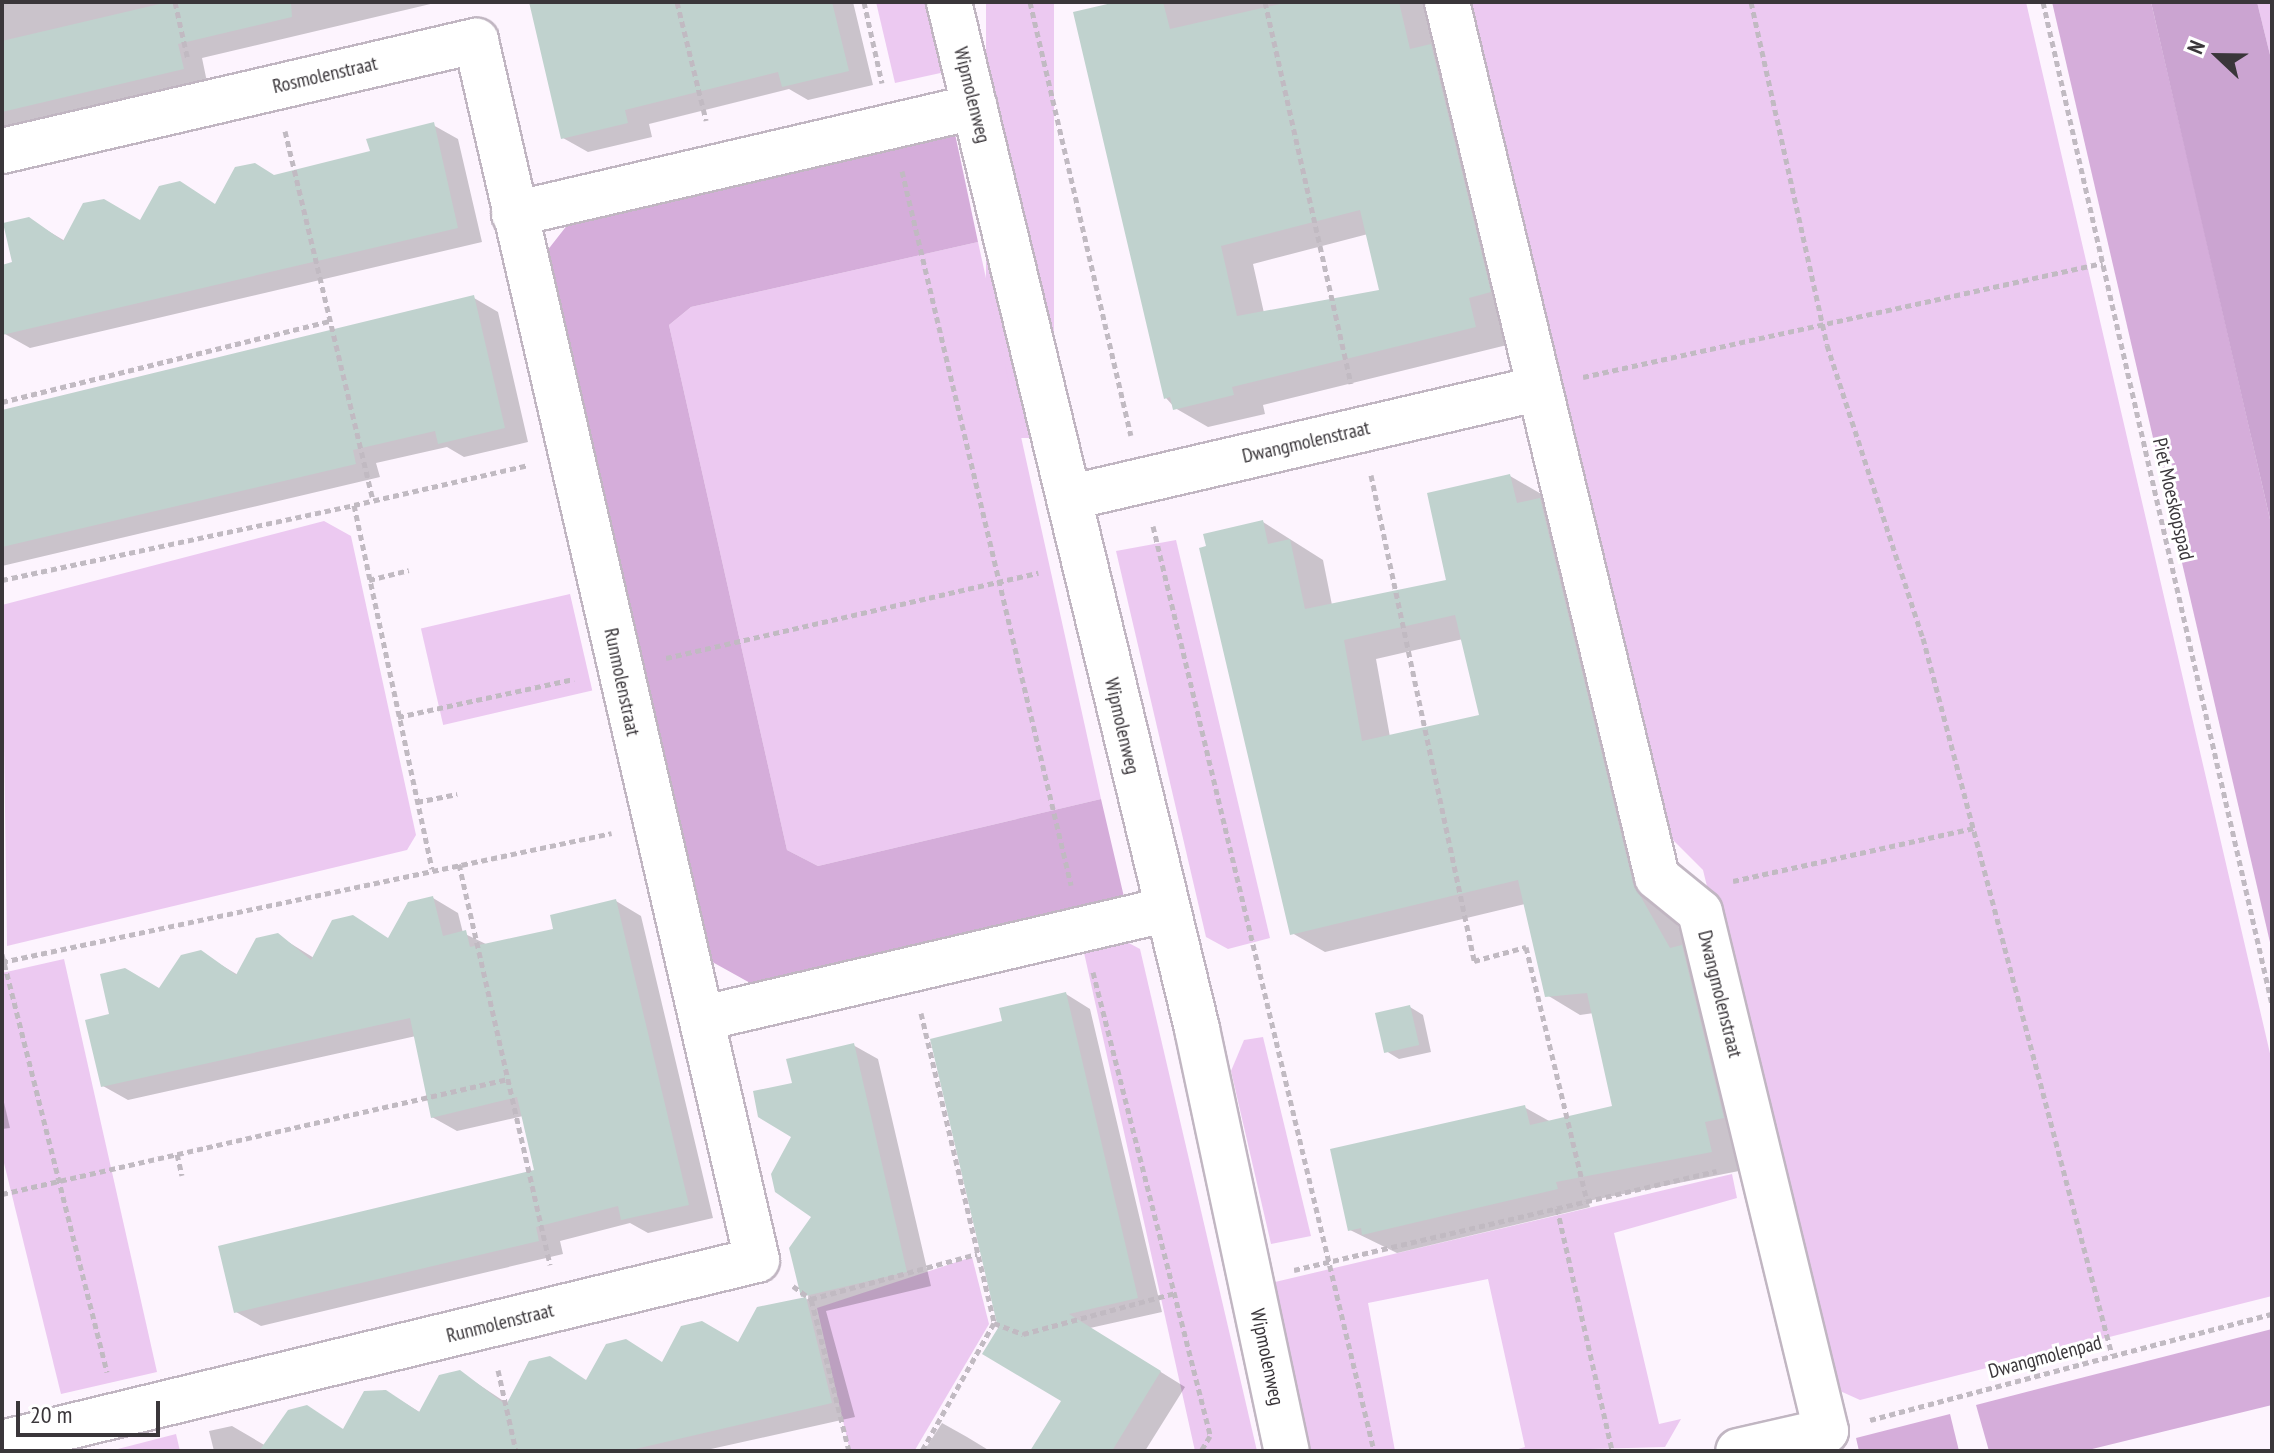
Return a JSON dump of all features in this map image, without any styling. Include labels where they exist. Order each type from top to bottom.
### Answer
[{"type":"street","name":"Wipmolenweg","points":[[949,2],[1072,497],[1163,910],[1251,1280],[1287,1451]]},
{"type":"street","name":"Dwangmolenstraat","points":[[1447,2],[1657,877],[1700,912],[1829,1441]]},
{"type":"street","name":"Rosmolenstraat","points":[[2,151],[476,41],[588,531]]},
{"type":"street","points":[[514,214],[975,107]]},
{"type":"street","name":"Dwangmolenstraat","points":[[1072,497],[1539,388]]},
{"type":"street","name":"Runmolenstraat","points":[[2,1443],[757,1260],[704,1018],[655,824],[588,531]]},
{"type":"street","points":[[704,1018],[1163,910]]},
{"type":"street","points":[[1738,1451],[1829,1441]]},
{"type":"path","points":[[175,2],[199,104]]},
{"type":"path","points":[[677,2],[718,168]]},
{"type":"path","points":[[864,2],[1081,928],[1210,1436],[1201,1451]]},
{"type":"path","points":[[1030,2],[1374,1451]]},
{"type":"path","points":[[1265,2],[1362,430],[1474,961],[1526,947],[1587,1201]]},
{"type":"path","points":[[1751,2],[1823,322],[1975,828],[2112,1355]]},
{"type":"path","name":"Piet Moeskopspad","points":[[2043,2],[2272,1004]]},
{"type":"path","points":[[274,87],[373,500]]},
{"type":"path","points":[[1539,388],[1823,322],[2103,263]]},
{"type":"path","points":[[2,402],[330,321]]},
{"type":"path","points":[[2,580],[570,456]]},
{"type":"path","points":[[354,505],[432,869]]},
{"type":"path","points":[[398,717],[1086,563]]},
{"type":"path","points":[[369,580],[409,570]]},
{"type":"path","points":[[417,802],[457,794]]},
{"type":"path","points":[[117,1415],[3,959],[655,824]]},
{"type":"path","points":[[1677,894],[1975,828]]},
{"type":"path","points":[[459,864],[559,1308]]},
{"type":"path","points":[[911,969],[994,1323],[922,1451]]},
{"type":"path","points":[[2,1194],[508,1079]]},
{"type":"path","points":[[177,1154],[182,1175]]},
{"type":"path","points":[[1251,1280],[1760,1160]]},
{"type":"path","points":[[1557,1208],[1612,1451]]},
{"type":"path","points":[[849,1451],[811,1299],[977,1254]]},
{"type":"path","points":[[994,1323],[1023,1334],[1175,1293]]},
{"type":"path","name":"Dwangmolenpad","points":[[1829,1441],[2112,1355],[2272,1314]]},
{"type":"path","points":[[488,1325],[516,1451]]},
{"type":"shaded area","points":[[876,2],[930,2],[945,72],[895,83]]},
{"type":"shaded area","points":[[986,2],[1054,2],[1054,438],[986,438]]},
{"type":"shaded area","points":[[1464,2],[2026,2],[2272,1062],[2272,1296],[1860,1400],[1829,1386],[1703,870],[1661,828]]},
{"type":"shaded area","points":[[2052,2],[2151,2],[2193,182],[2272,528],[2272,951]]},
{"type":"shaded area","points":[[2151,2],[2257,2],[2272,63],[2272,528]]},
{"type":"shaded area","points":[[2257,2],[2272,2],[2272,63]]},
{"type":"shaded area","points":[[954,129],[978,242],[691,307],[669,325],[787,850],[818,866],[1101,799],[1124,897],[752,984],[698,954],[543,256],[572,219]]},
{"type":"shaded area","points":[[978,242],[1101,799],[818,866],[787,850],[669,325],[691,307]]},
{"type":"shaded area","points":[[324,521],[351,536],[416,835],[407,850],[7,946],[2,605]]},
{"type":"shaded area","points":[[1176,540],[1270,938],[1228,949],[1206,937],[1116,551]]},
{"type":"shaded area","points":[[570,594],[592,690],[443,725],[421,628]]},
{"type":"shaded area","points":[[1125,941],[1140,949],[1257,1451],[1195,1451],[1083,948]]},
{"type":"shaded area","points":[[64,959],[157,1372],[61,1394],[2,1155],[2,973]]},
{"type":"shaded area","points":[[1263,1037],[1311,1236],[1271,1244],[1231,1071],[1244,1040]]},
{"type":"shaded area","points":[[1732,1174],[1737,1198],[1614,1233],[1659,1424],[1681,1419],[1665,1447],[1512,1451],[1525,1447],[1488,1279],[1368,1303],[1395,1451],[1310,1451],[1275,1282]]},
{"type":"shaded area","points":[[972,1257],[989,1324],[915,1450],[850,1451],[817,1308]]},
{"type":"shaded area","points":[[2272,1329],[2272,1405],[2084,1451],[1989,1451],[1976,1405]]},
{"type":"shaded area","points":[[1950,1414],[1959,1451],[1859,1451],[1856,1438]]},
{"type":"shaded area","points":[[176,1434],[180,1451],[110,1451]]},
{"type":"building","points":[[168,2],[291,2],[292,17],[178,44],[184,69],[2,112],[2,41]]},
{"type":"building","points":[[529,2],[832,2],[849,71],[782,87],[778,72],[625,110],[628,123],[561,139]]},
{"type":"building","points":[[1116,2],[1163,2],[1170,29],[1289,2],[1399,2],[1410,49],[1431,44],[1491,292],[1469,298],[1476,327],[1232,387],[1234,395],[1173,410],[1170,397],[1164,399],[1073,12]],"holes":[[[1360,210],[1379,290],[1237,316],[1221,246]]]},
{"type":"building","points":[[434,122],[458,228],[2,335],[2,265],[12,262],[3,223],[29,217],[63,241],[83,203],[104,199],[140,220],[159,186],[180,181],[215,204],[235,167],[255,163],[274,175],[370,151],[366,139]]},
{"type":"building","points":[[474,295],[505,428],[438,444],[435,431],[353,450],[356,464],[2,547],[2,410]]},
{"type":"building","points":[[1510,474],[1517,503],[1540,498],[1633,883],[1670,948],[1682,945],[1724,1118],[1705,1122],[1712,1152],[1556,1182],[1558,1189],[1362,1235],[1361,1228],[1348,1231],[1330,1149],[1525,1105],[1530,1125],[1612,1106],[1587,993],[1545,997],[1518,880],[1290,935],[1199,548],[1206,546],[1203,534],[1263,520],[1268,544],[1290,539],[1305,609],[1446,580],[1427,493]],"holes":[[[1455,615],[1479,715],[1362,741],[1344,640]]]},
{"type":"building","points":[[433,896],[443,936],[466,930],[470,947],[553,929],[550,915],[616,899],[689,1205],[621,1220],[618,1206],[536,1227],[539,1241],[234,1313],[218,1246],[534,1170],[517,1097],[431,1118],[410,1018],[101,1087],[85,1020],[109,1014],[100,974],[125,968],[159,988],[181,955],[201,950],[236,975],[256,938],[278,933],[311,960],[332,920],[353,915],[388,938],[408,902]]},
{"type":"building","points":[[1066,992],[1138,1298],[1069,1314],[1161,1371],[1112,1451],[1030,1451],[1061,1401],[982,1354],[998,1328],[930,1039],[1002,1021],[999,1008]]},
{"type":"building","points":[[1410,1005],[1419,1045],[1384,1053],[1375,1013]]},
{"type":"building","points":[[854,1043],[907,1272],[801,1297],[789,1248],[811,1217],[775,1192],[771,1174],[791,1137],[758,1117],[753,1091],[792,1083],[786,1059]]},
{"type":"building","points":[[806,1297],[832,1403],[627,1451],[259,1451],[288,1410],[307,1405],[343,1429],[364,1391],[386,1390],[419,1412],[439,1375],[460,1370],[506,1405],[529,1361],[550,1356],[586,1380],[606,1344],[626,1339],[662,1362],[681,1326],[702,1321],[738,1342],[757,1307]]}]
